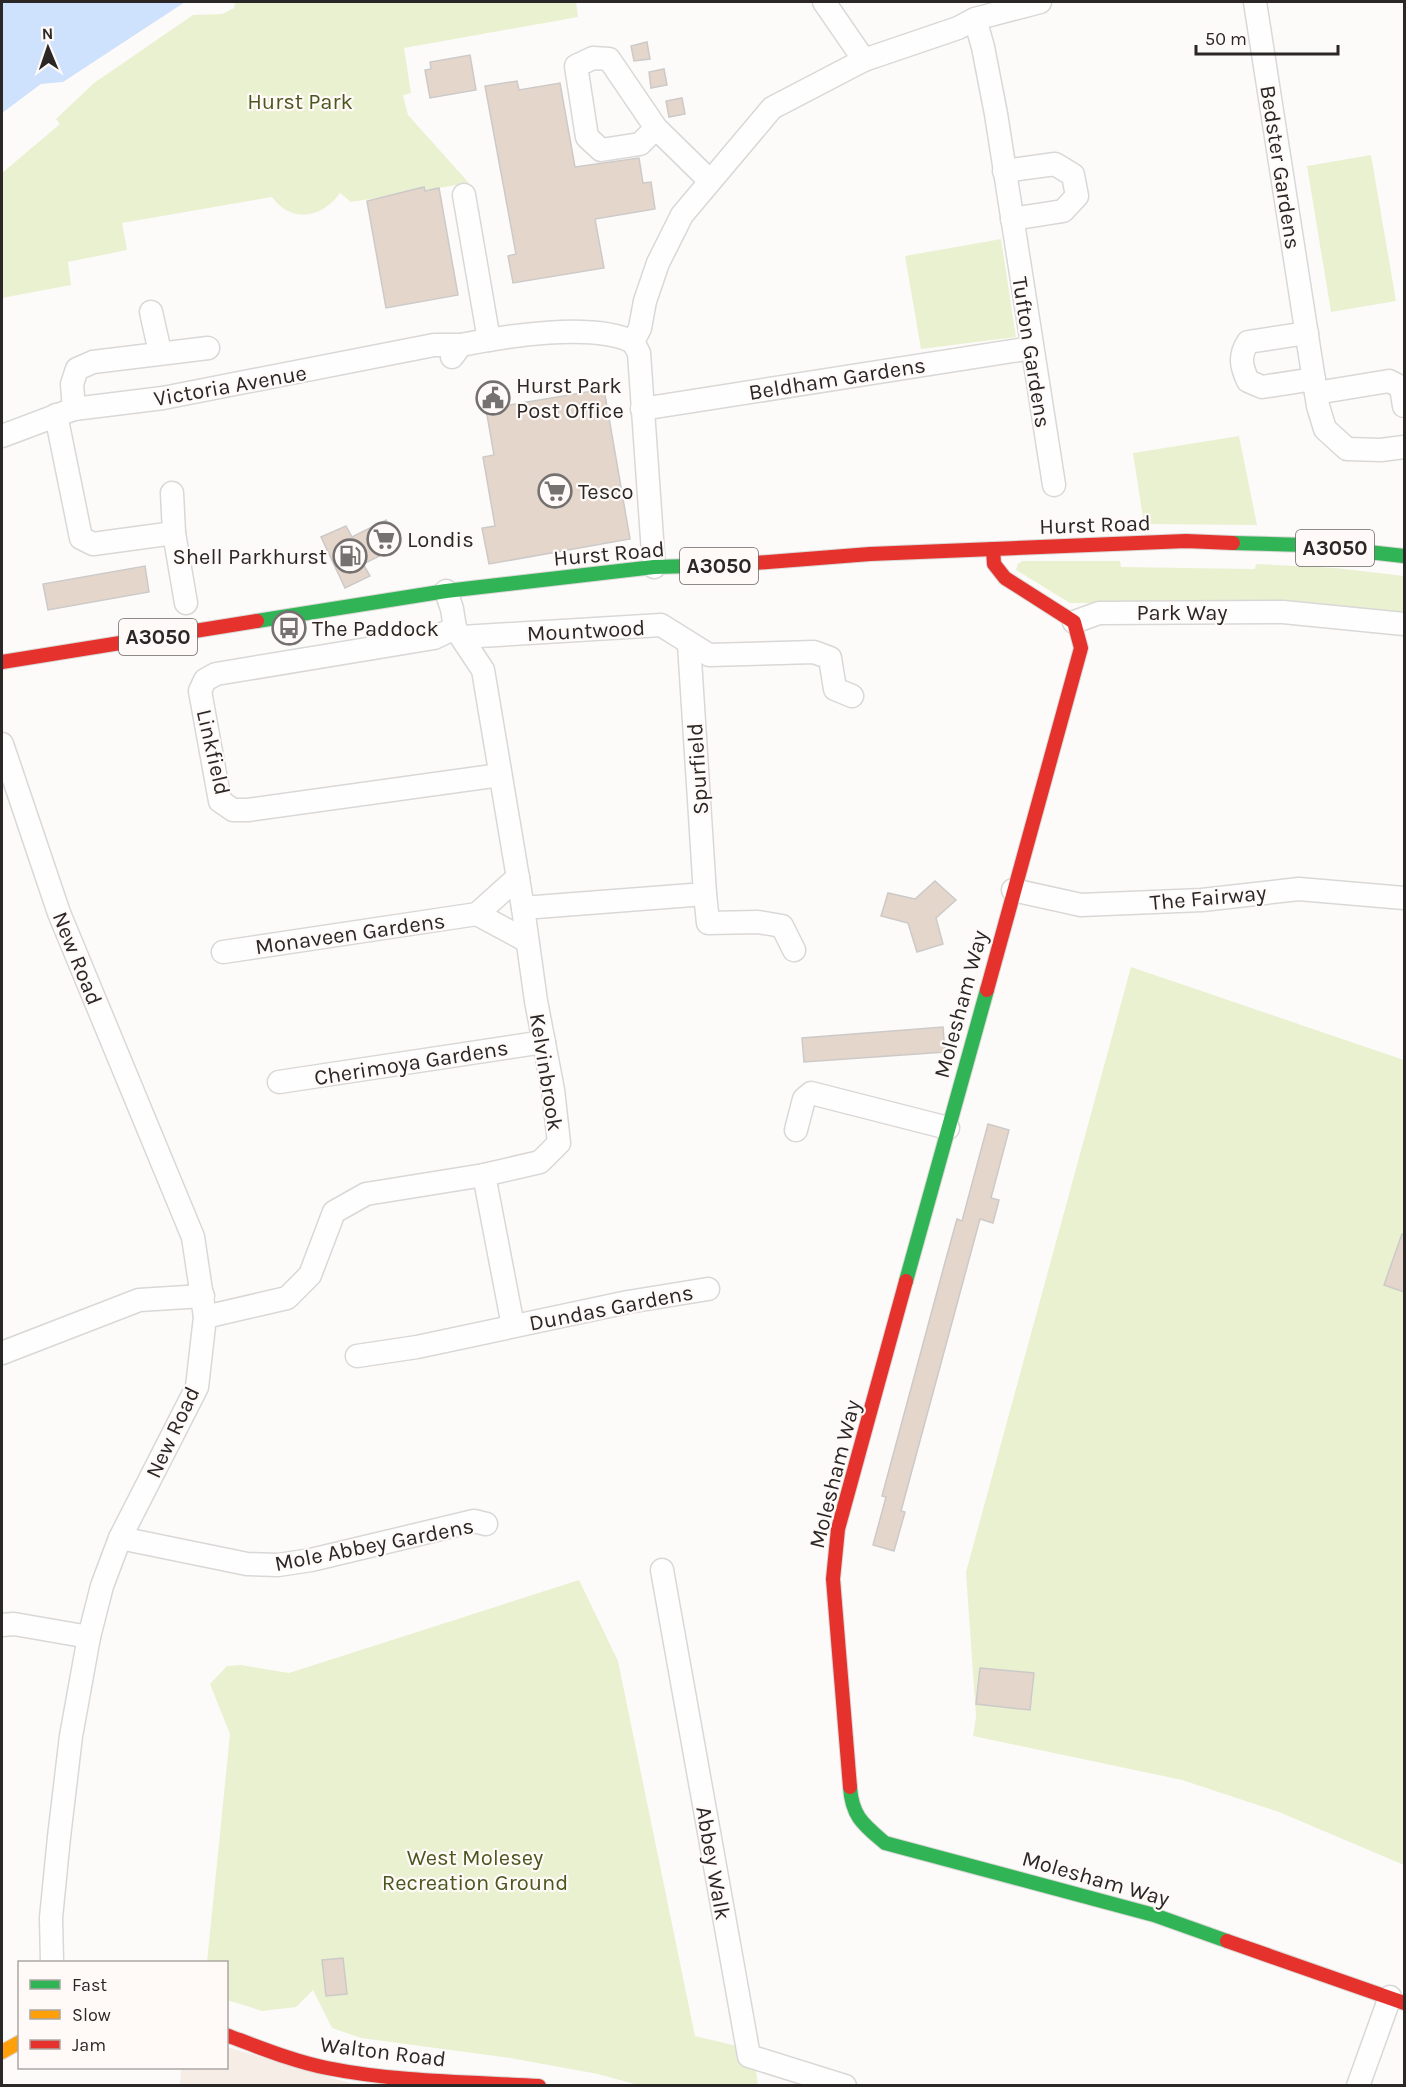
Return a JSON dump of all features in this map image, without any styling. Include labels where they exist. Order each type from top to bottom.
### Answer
[{"type":"street","points":[[824,2],[864,60]]},
{"type":"street","points":[[654,567],[639,352],[633,342],[640,328],[645,301],[658,263],[682,215],[709,180],[772,108],[864,60],[958,28],[975,19],[1040,2]]},
{"type":"street","name":"Bedster Gardens","points":[[1255,2],[1315,386],[1325,429],[1347,449],[1381,450],[1404,447]]},
{"type":"street","name":"Tufton Gardens","points":[[975,19],[983,47],[1054,485]]},
{"type":"street","points":[[656,128],[709,180]]},
{"type":"street","points":[[1004,171],[1055,164],[1073,175],[1077,196],[1063,211],[1012,219]]},
{"type":"street","points":[[464,195],[489,340]]},
{"type":"street","points":[[151,312],[160,352]]},
{"type":"street","name":"Victoria Avenue","points":[[2,436],[65,412],[163,398],[434,345],[455,353],[489,340],[556,332],[610,335],[633,342]]},
{"type":"street","points":[[1307,333],[1248,342],[1242,352],[1242,368],[1248,381],[1262,387],[1389,381],[1401,387],[1404,405]]},
{"type":"street","points":[[174,533],[93,543],[81,538],[65,412],[77,369],[93,362],[160,352],[208,348]]},
{"type":"street","name":"Beldham Gardens","points":[[642,409],[1032,348]]},
{"type":"street","points":[[172,493],[174,533],[186,603]]},
{"type":"street","name":"Hurst Road","points":[[2,662],[446,591],[654,567],[690,568],[870,554],[1186,541],[1305,545],[1404,556]]},
{"type":"street","points":[[993,549],[994,564],[1005,578],[1074,622]]},
{"type":"street","name":"Kelvinbrook","points":[[2,1353],[139,1300],[204,1306],[287,1298],[310,1275],[334,1212],[366,1194],[484,1175],[540,1162],[559,1143],[553,1090],[483,670],[459,633],[446,591]]},
{"type":"street","name":"Park Way","points":[[1074,622],[1099,613],[1283,612],[1404,624]]},
{"type":"street","name":"Molesham Way","points":[[1074,622],[1079,633],[1081,648],[1012,890],[838,1529],[833,1579],[851,1803],[859,1820],[885,1843],[1155,1915],[1397,2000]]},
{"type":"street","name":"Mountwood","points":[[459,633],[661,625],[709,655],[814,652],[830,658],[835,689],[852,696]]},
{"type":"street","name":"Linkfield","points":[[459,633],[216,674],[205,680],[200,691],[219,801],[233,810],[249,810],[500,775]]},
{"type":"street","name":"Spurfield","points":[[689,644],[708,923],[758,922],[782,926],[794,950]]},
{"type":"street","name":"New Road","points":[[2,744],[59,913],[193,1237],[204,1306],[197,1387],[120,1539],[102,1586],[89,1637],[71,1736],[59,1838],[51,1918],[52,1961]]},
{"type":"street","name":"Monaveen Gardens","points":[[223,952],[477,914],[518,877]]},
{"type":"street","name":"The Fairway","points":[[1012,890],[1082,905],[1202,900],[1299,889],[1404,898]]},
{"type":"street","points":[[523,908],[705,894]]},
{"type":"street","name":"Monaveen Gardens","points":[[477,914],[527,941]]},
{"type":"street","name":"Cherimoya Gardens","points":[[279,1082],[544,1042]]},
{"type":"street","points":[[796,1130],[804,1099],[811,1093],[948,1128]]},
{"type":"street","name":"Dundas Gardens","points":[[484,1175],[513,1326]]},
{"type":"street","name":"Dundas Gardens","points":[[357,1356],[417,1347],[513,1326],[708,1289]]},
{"type":"street","name":"Mole Abbey Gardens","points":[[120,1539],[247,1564],[278,1565],[311,1560],[474,1521],[486,1524]]},
{"type":"street","name":"Abbey Walk","points":[[662,1570],[749,2056],[781,2076],[845,2085]]},
{"type":"street","points":[[2,1625],[14,1624],[89,1637]]},
{"type":"street","points":[[1358,2085],[1397,2000]]},
{"type":"street","name":"Walton Road","points":[[228,2036],[291,2058],[341,2070],[405,2078],[538,2085]]},
{"type":"street","points":[[2,2052],[18,2043]]},
{"type":"shaded area","points":[[228,2047],[360,2086],[180,2086],[181,2069],[228,2069]]},
{"type":"green space","name":"Hurst Park","points":[[235,2],[576,2],[578,17],[404,48],[411,93],[403,95],[408,115],[469,183],[351,202],[340,193],[325,208],[307,214],[289,211],[280,206],[272,197],[122,223],[127,250],[68,262],[71,285],[2,298],[2,173],[60,124],[56,119],[94,83],[193,15],[222,14],[234,8]]},
{"type":"green space","points":[[1371,155],[1396,301],[1331,312],[1307,166]]},
{"type":"green space","points":[[1001,239],[1016,337],[921,349],[905,256]]},
{"type":"green space","points":[[1239,436],[1257,525],[1144,524],[1133,453]]},
{"type":"green space","points":[[1022,561],[1120,561],[1121,567],[1255,569],[1256,564],[1336,568],[1404,576],[1404,616],[1304,605],[1070,603],[1016,570]]},
{"type":"green space","points":[[1131,967],[1404,1060],[1404,1865],[1279,1812],[1182,1780],[973,1736],[976,1717],[966,1572]]},
{"type":"green space","name":"West Molesey Recreation Ground","points":[[579,1580],[618,1661],[695,2036],[737,2046],[739,2064],[756,2071],[758,2085],[638,2085],[598,2074],[510,2058],[361,2038],[332,2028],[313,1990],[296,2007],[262,2011],[228,2000],[228,1961],[207,1961],[230,1734],[210,1684],[227,1666],[241,1665],[289,1673]]},
{"type":"water","points":[[2,2],[185,2],[63,82],[41,84],[2,113]]},
{"type":"building","points":[[647,42],[650,59],[634,61],[631,46]]},
{"type":"building","points":[[470,55],[476,90],[430,98],[425,70],[431,69],[430,62]]},
{"type":"building","points":[[664,69],[667,85],[651,88],[649,72]]},
{"type":"building","points":[[517,81],[519,90],[560,83],[575,167],[639,158],[643,183],[651,182],[655,209],[595,219],[604,268],[513,283],[508,256],[516,254],[485,86]]},
{"type":"building","points":[[682,98],[685,114],[669,117],[666,101]]},
{"type":"building","points":[[424,187],[425,191],[439,188],[458,295],[386,308],[367,201]]},
{"type":"building","name":"Tesco","points":[[604,389],[630,539],[489,564],[482,528],[495,526],[483,457],[494,455],[486,409]]},
{"type":"building","name":"Shell Parkhurst","points":[[386,520],[398,547],[363,564],[370,576],[345,588],[321,537],[346,526],[352,537]]},
{"type":"building","points":[[145,566],[149,592],[48,610],[43,584]]},
{"type":"building","points":[[935,881],[956,900],[936,918],[943,944],[917,952],[908,923],[881,916],[888,893],[915,899]]},
{"type":"building","points":[[943,1027],[945,1052],[804,1062],[802,1038]]},
{"type":"building","points":[[988,1124],[1009,1130],[991,1198],[999,1200],[993,1223],[980,1219],[901,1511],[905,1512],[894,1551],[873,1545],[886,1497],[882,1496],[957,1219],[962,1221]]},
{"type":"building","points":[[1402,1234],[1404,1234],[1404,1292],[1384,1285]]},
{"type":"building","points":[[980,1668],[1034,1673],[1030,1710],[976,1704]]},
{"type":"building","points":[[343,1958],[347,1994],[326,1996],[322,1960]]},
{"type":"traffic: fast","points":[[1233,543],[1305,545],[1404,556]]},
{"type":"traffic: fast","points":[[257,621],[446,591],[654,567],[729,565]]},
{"type":"traffic: fast","points":[[906,1281],[987,990]]},
{"type":"traffic: fast","points":[[850,1787],[856,1813],[885,1843],[1154,1915],[1227,1941]]},
{"type":"traffic: slow","points":[[2,2052],[18,2043]]},
{"type":"traffic: jam","points":[[729,565],[870,554],[1186,541],[1233,543]]},
{"type":"traffic: jam","points":[[987,990],[1081,648],[1074,622],[1005,578],[994,564],[993,549]]},
{"type":"traffic: jam","points":[[2,662],[257,621]]},
{"type":"traffic: jam","points":[[850,1787],[833,1579],[838,1529],[906,1281]]},
{"type":"traffic: jam","points":[[1227,1941],[1404,2003]]},
{"type":"traffic: jam","points":[[228,2036],[301,2062],[353,2073],[433,2081],[539,2086]]},
{"type":"place","name":"Hurst Park Post Office","points":[[493,398]]},
{"type":"place","name":"Tesco","points":[[555,491]]},
{"type":"place","name":"Londis","points":[[384,539]]},
{"type":"place","name":"Shell Parkhurst","points":[[350,556]]},
{"type":"place","name":"The Paddock","points":[[289,628]]}]
